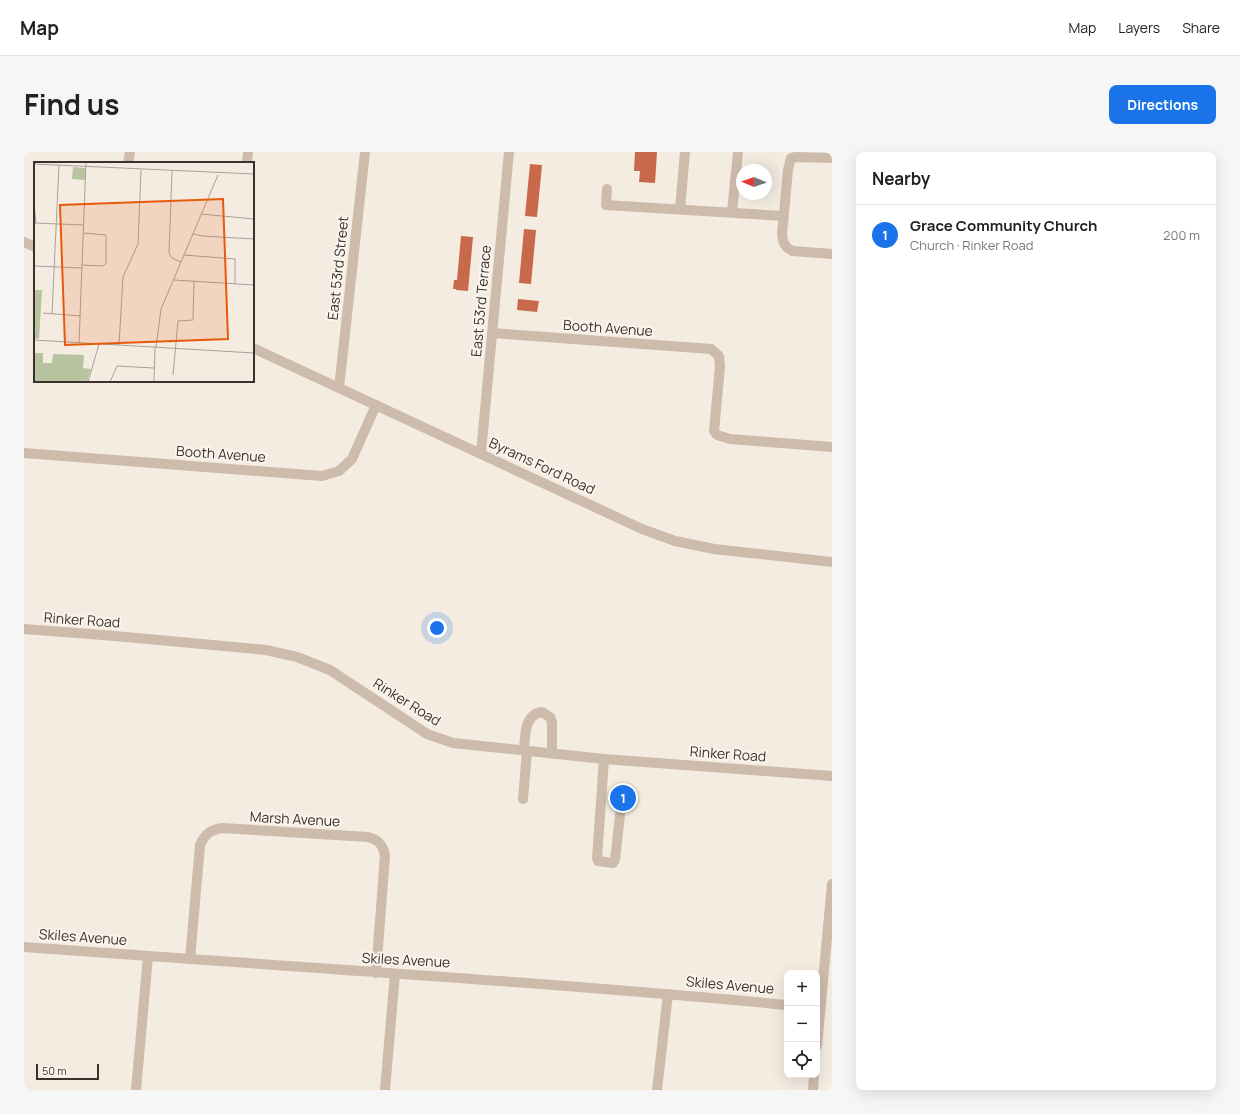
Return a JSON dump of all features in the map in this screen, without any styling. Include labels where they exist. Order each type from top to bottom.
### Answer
[{"type":"street","points":[[128,162],[130,152]]},
{"type":"street","points":[[247,162],[248,152]]},
{"type":"street","name":"East 53rd Street","points":[[339,388],[365,152]]},
{"type":"street","name":"East 53rd Terrace","points":[[481,453],[509,152]]},
{"type":"street","points":[[680,209],[685,152]]},
{"type":"street","points":[[732,212],[738,152]]},
{"type":"street","points":[[832,158],[791,158],[788,170],[782,239],[787,248],[793,251],[832,254]]},
{"type":"street","points":[[607,189],[606,205],[783,216]]},
{"type":"street","points":[[24,242],[34,247]]},
{"type":"street","name":"Booth Avenue","points":[[492,333],[711,349],[719,356],[720,366],[714,431],[717,435],[730,439],[832,447]]},
{"type":"street","name":"Byrams Ford Road","points":[[254,348],[642,528],[675,541],[714,549],[832,562]]},
{"type":"street","name":"Booth Avenue","points":[[24,453],[322,476],[339,471],[352,459],[376,405]]},
{"type":"street","name":"Rinker Road","points":[[24,629],[266,650],[297,657],[330,670],[427,734],[453,743],[604,759],[832,776]]},
{"type":"street","points":[[523,800],[526,751],[525,735],[530,720],[538,712],[542,712],[550,717],[552,722],[552,754]]},
{"type":"street","points":[[604,759],[596,858],[598,861],[613,863],[615,860],[620,815]]},
{"type":"street","name":"Marsh Avenue","points":[[190,960],[200,845],[208,833],[215,829],[222,828],[368,837],[375,838],[380,843],[385,856],[376,973]]},
{"type":"street","points":[[819,1006],[832,889]]},
{"type":"street","name":"Skiles Avenue","points":[[24,947],[376,973],[474,978],[784,1005]]},
{"type":"street","points":[[136,1090],[148,956]]},
{"type":"street","points":[[385,1090],[395,974]]},
{"type":"street","points":[[657,1090],[668,994]]},
{"type":"street","points":[[813,1090],[814,1078]]},
{"type":"building","points":[[635,152],[657,152],[655,183],[639,182],[640,171],[634,171]]},
{"type":"building","points":[[530,164],[542,165],[537,217],[525,216]]},
{"type":"building","points":[[524,229],[536,230],[531,284],[519,283]]},
{"type":"building","points":[[461,236],[473,237],[468,291],[453,289],[454,280],[457,280]]},
{"type":"building","points":[[518,299],[539,301],[537,312],[517,310]]},
{"type":"place","name":"Grace Community Church","points":[[623,798]]}]
